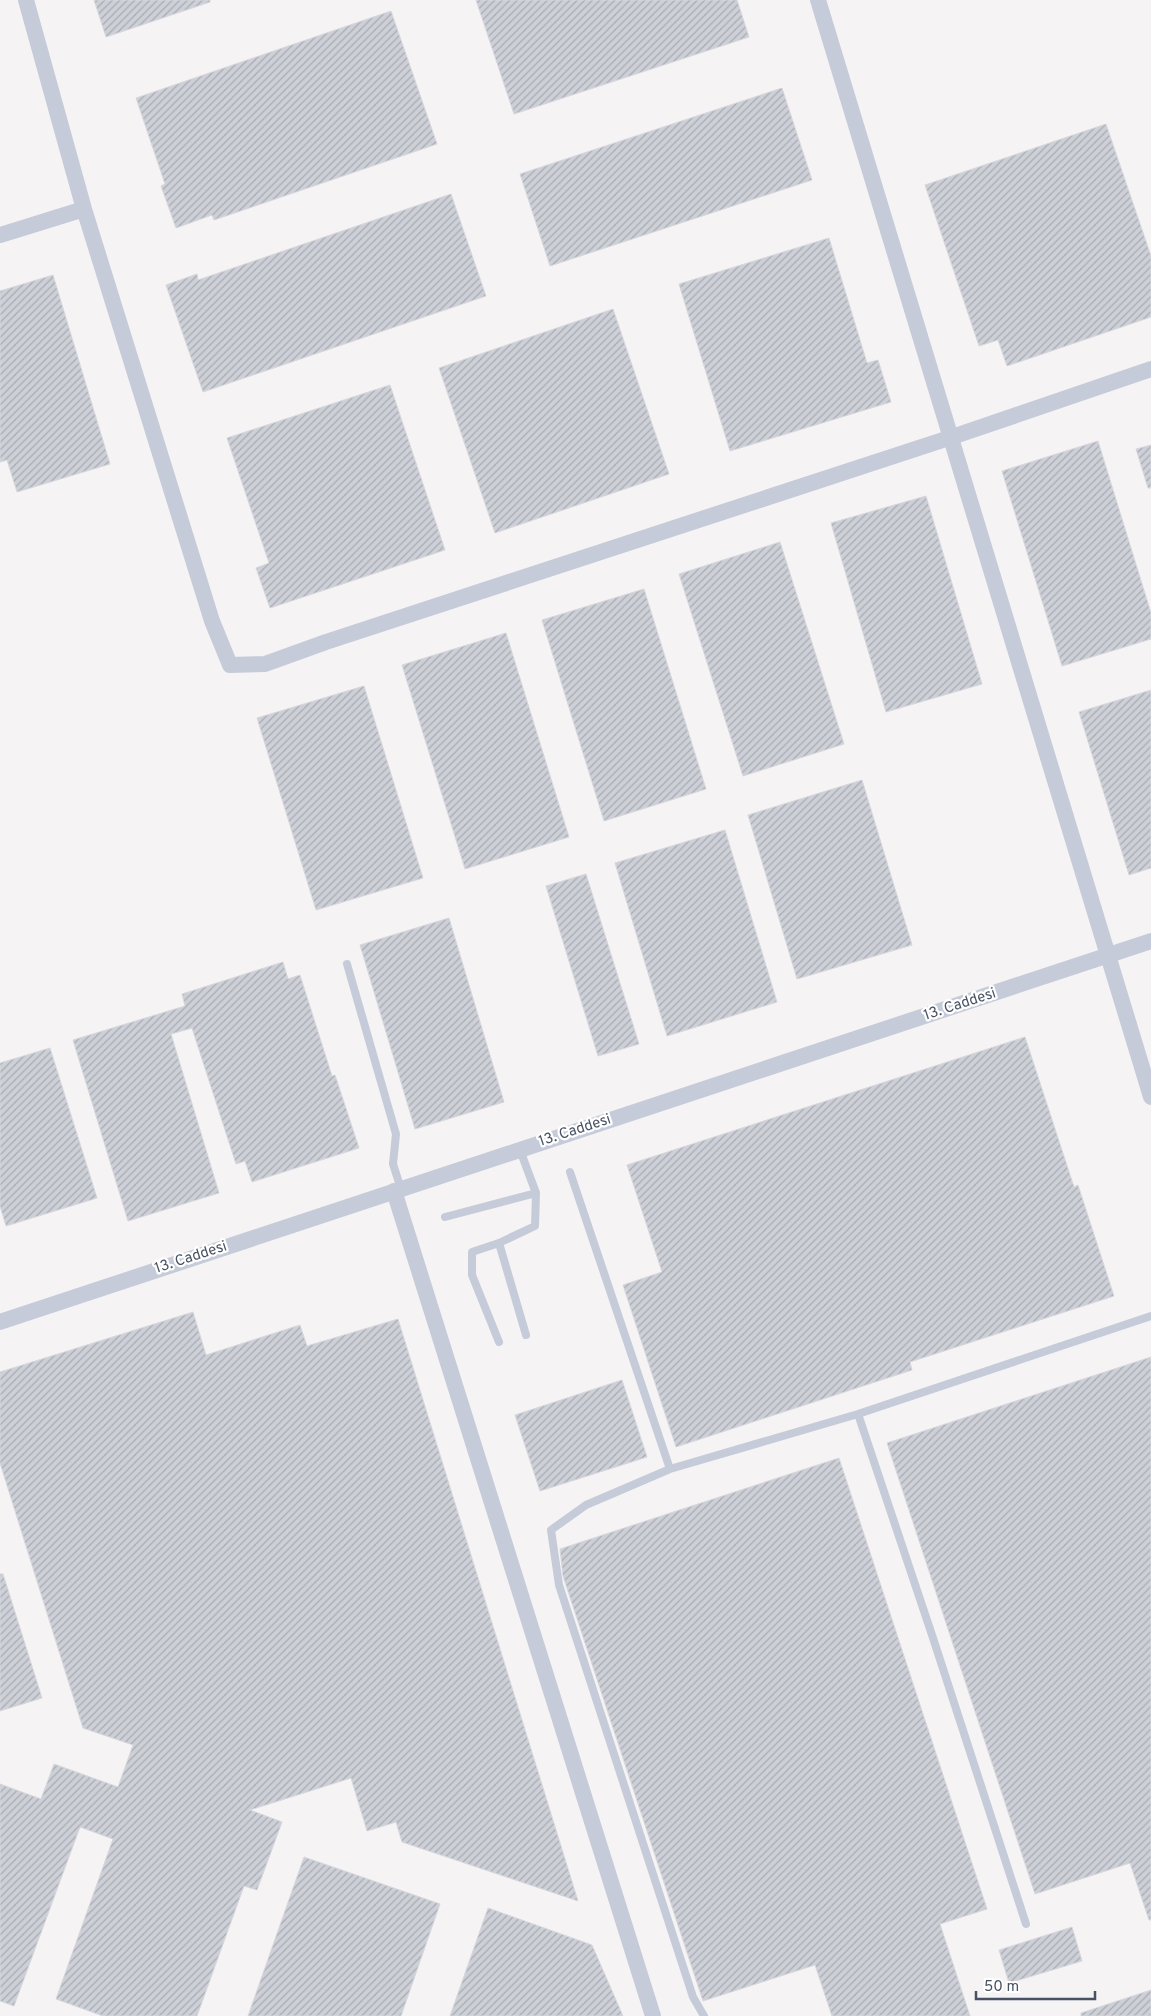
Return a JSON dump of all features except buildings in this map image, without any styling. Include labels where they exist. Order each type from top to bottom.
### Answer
[{"type":"street","points":[[26,0],[84,209],[209,612],[230,665],[265,664],[344,636],[1151,370]]},
{"type":"street","points":[[818,0],[949,438],[1151,1098]]},
{"type":"street","points":[[0,235],[84,209]]},
{"type":"street","name":"13. Caddesi","points":[[0,1322],[1151,941]]},
{"type":"street","points":[[398,1190],[653,2016]]},
{"type":"lane","points":[[347,964],[396,1134],[393,1164],[398,1190]]},
{"type":"lane","points":[[499,1342],[472,1275],[472,1252],[499,1243],[536,1226],[536,1192],[520,1150]]},
{"type":"lane","points":[[570,1172],[670,1469]]},
{"type":"lane","points":[[444,1217],[536,1192]]},
{"type":"lane","points":[[499,1243],[526,1334]]},
{"type":"lane","points":[[704,2016],[693,1997],[562,1595],[551,1530],[586,1505],[670,1469],[858,1414],[1151,1316]]},
{"type":"lane","points":[[858,1414],[1026,1924]]}]
